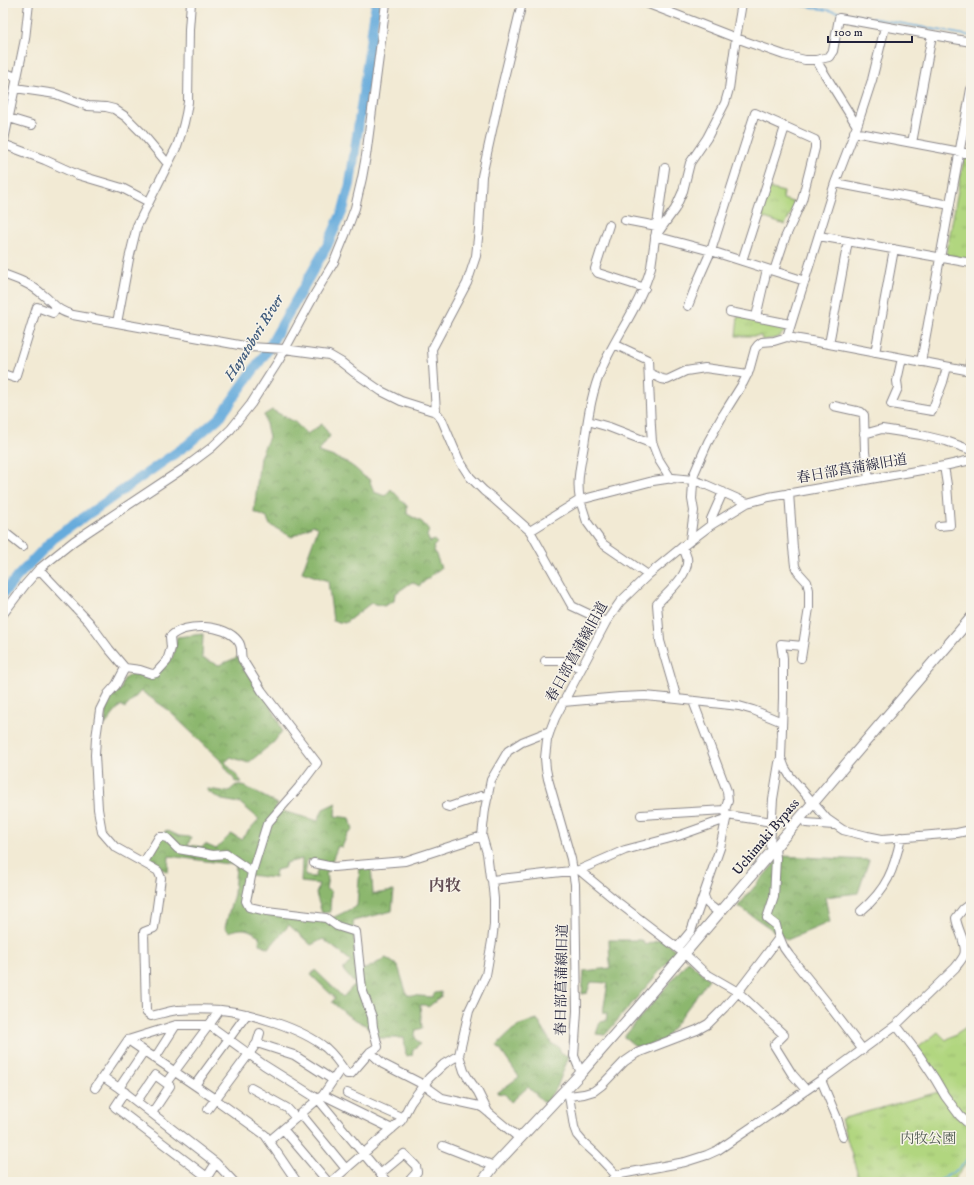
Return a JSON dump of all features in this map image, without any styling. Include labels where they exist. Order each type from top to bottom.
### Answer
[{"type":"main road","name":"Uchimaki Bypass","points":[[482,1182],[519,1138],[567,1093],[581,1073],[681,951],[720,912],[772,847],[813,804],[971,618]]},
{"type":"street","points":[[29,3],[25,39],[3,144],[46,160],[78,175],[122,188],[149,202]]},
{"type":"street","points":[[117,323],[133,241],[138,226],[182,134],[188,89],[188,29],[191,3]]},
{"type":"street","points":[[3,614],[39,569],[74,541],[187,466],[211,448],[231,429],[251,404],[279,360],[334,262],[355,208],[366,156],[386,3]]},
{"type":"street","points":[[522,3],[482,176],[476,256],[467,283],[432,349],[436,412],[442,420],[459,460],[470,477],[530,531],[572,606],[606,622]]},
{"type":"street","points":[[646,3],[736,38],[784,55],[805,60],[816,60],[829,56],[833,51],[839,18],[971,42]]},
{"type":"street","points":[[655,236],[675,209],[683,190],[690,163],[707,138],[725,103],[729,89],[742,3]]},
{"type":"street","points":[[786,337],[835,183],[872,80],[885,27]]},
{"type":"street","points":[[912,143],[932,35]]},
{"type":"street","points":[[816,60],[855,129],[912,143],[971,154]]},
{"type":"street","points":[[3,72],[16,77]]},
{"type":"street","points":[[15,88],[56,94],[88,106],[114,109],[126,117],[141,132],[168,164]]},
{"type":"street","points":[[921,362],[971,89]]},
{"type":"street","points":[[688,306],[711,251],[755,113],[815,140],[815,148],[802,200],[771,270],[756,317]]},
{"type":"street","points":[[9,118],[32,125]]},
{"type":"street","points":[[742,261],[785,127]]},
{"type":"street","points":[[648,575],[603,544],[587,522],[578,492],[590,408],[596,384],[614,344],[645,288],[651,267],[665,168]]},
{"type":"street","points":[[835,183],[950,205]]},
{"type":"street","points":[[625,220],[657,226]]},
{"type":"street","points":[[608,225],[595,269],[598,273],[645,288]]},
{"type":"street","points":[[655,236],[711,251],[805,281]]},
{"type":"street","points":[[819,236],[971,263]]},
{"type":"street","points":[[830,344],[848,241]]},
{"type":"street","points":[[875,353],[894,249]]},
{"type":"street","points":[[3,274],[28,284],[42,294],[56,308],[72,315],[250,347],[284,349],[329,355],[381,391],[401,401],[436,412]]},
{"type":"street","points":[[3,374],[15,378],[37,307],[53,313],[56,308]]},
{"type":"street","points":[[730,312],[790,324]]},
{"type":"street","points":[[690,540],[694,511],[692,499],[693,480],[700,460],[723,415],[748,374],[755,349],[762,342],[774,341],[786,337],[970,371],[971,358]]},
{"type":"street","points":[[614,344],[648,360],[653,444],[659,460],[670,479]]},
{"type":"street","points":[[902,358],[897,381],[898,388],[890,404],[932,411],[947,367]]},
{"type":"street","points":[[648,373],[662,380],[667,380],[686,371],[705,368],[748,374]]},
{"type":"street","points":[[834,406],[861,412],[864,415],[865,452],[869,479]]},
{"type":"street","points":[[588,421],[609,427],[653,444]]},
{"type":"street","points":[[864,434],[882,429],[921,435],[946,441],[971,450]]},
{"type":"street","name":"春日部菖蒲線旧道","points":[[581,1073],[574,1056],[578,1011],[576,870],[548,780],[546,769],[546,748],[550,731],[563,702],[606,622],[620,602],[648,575],[690,540],[747,503],[789,493],[971,460]]},
{"type":"street","points":[[939,526],[950,525],[944,466]]},
{"type":"street","points":[[530,531],[580,500],[653,481],[670,479],[693,480],[747,503]]},
{"type":"street","points":[[711,525],[723,492]]},
{"type":"street","points":[[789,493],[795,566],[807,582],[809,590],[809,608],[801,658]]},
{"type":"street","points":[[3,531],[23,547]]},
{"type":"street","points":[[677,699],[660,641],[657,604],[684,576],[687,558],[682,547]]},
{"type":"street","points":[[39,569],[89,622],[125,668],[152,674],[156,673],[167,661],[170,655],[170,637],[179,631],[195,627],[216,629],[233,635],[240,643],[242,659],[262,691],[317,763],[299,787],[267,824],[252,872],[246,901],[249,907],[267,911],[326,918],[337,926],[356,932],[362,989],[372,1016],[378,1047],[370,1052],[351,1074],[347,1074],[326,1048],[291,1028],[275,1022],[247,1014],[220,1010],[176,1010],[151,1016],[146,1012],[144,932],[154,928],[161,878],[158,871],[115,846],[102,832],[98,809],[95,755],[100,710],[108,694],[116,685],[125,668]]},
{"type":"street","points":[[803,646],[781,644],[783,666],[781,758],[773,799],[772,822],[772,847],[776,858],[774,897],[767,918],[776,925],[779,938],[789,955],[863,1050]]},
{"type":"street","points":[[546,661],[566,661],[580,668]]},
{"type":"street","points":[[563,702],[645,696],[739,706],[782,722]]},
{"type":"street","points":[[681,951],[691,931],[720,848],[728,801],[727,791],[693,701]]},
{"type":"street","points":[[488,1112],[478,1092],[468,1078],[459,1055],[469,1011],[486,975],[494,925],[492,880],[490,877],[487,853],[482,836],[488,797],[491,780],[508,751],[522,742],[550,731]]},
{"type":"street","points":[[781,758],[790,776],[813,804],[827,819],[843,830],[882,838],[957,833],[971,830]]},
{"type":"street","points":[[446,806],[449,807],[481,796],[488,797]]},
{"type":"street","points":[[492,880],[576,870],[626,850],[678,836],[726,814]]},
{"type":"street","points":[[641,815],[726,814],[772,822],[788,823]]},
{"type":"street","points":[[806,823],[834,825]]},
{"type":"street","points":[[314,863],[333,867],[405,861],[482,836]]},
{"type":"street","points":[[144,862],[159,838],[163,837],[167,838],[178,849],[213,855],[226,854],[252,872]]},
{"type":"street","points":[[860,911],[880,892],[887,880],[892,870],[901,837]]},
{"type":"street","points":[[576,870],[681,951],[705,973],[738,992],[784,1035],[774,1045],[792,1074],[806,1090]]},
{"type":"street","points":[[704,895],[704,900],[720,912]]},
{"type":"street","points":[[609,1182],[617,1176],[633,1171],[685,1162],[718,1150],[821,1080],[896,1025],[955,968],[963,958],[965,948],[956,924],[956,918],[963,909],[971,903]]},
{"type":"street","points":[[617,1176],[577,1135],[567,1093],[584,1094],[594,1091],[602,1085],[624,1062],[637,1053],[697,1030],[708,1024],[738,992],[779,938]]},
{"type":"street","points":[[166,1083],[220,1010]]},
{"type":"street","points":[[195,1085],[247,1014]]},
{"type":"street","points":[[155,1058],[176,1025]]},
{"type":"street","points":[[95,1088],[128,1040],[176,1025],[209,1025],[264,1065],[321,1097],[392,1129]]},
{"type":"street","points":[[896,1025],[919,1054],[944,1096],[960,1116],[971,1126]]},
{"type":"street","points":[[208,1109],[258,1043],[260,1032]]},
{"type":"street","points":[[128,1040],[265,1135],[297,1182]]},
{"type":"street","points":[[258,1043],[294,1055],[333,1080]]},
{"type":"street","points":[[144,1051],[122,1090],[115,1107],[207,1177],[216,1163]]},
{"type":"street","points":[[370,1052],[383,1064],[424,1085],[442,1098],[479,1106],[519,1138]]},
{"type":"street","points":[[331,1182],[392,1129],[403,1118],[411,1102],[436,1071],[459,1055]]},
{"type":"street","points":[[268,1141],[321,1097],[342,1067]]},
{"type":"street","points":[[137,1101],[155,1075],[170,1086],[152,1113]]},
{"type":"street","points":[[103,1078],[137,1101],[216,1163],[234,1182]]},
{"type":"street","points":[[821,1080],[837,1118],[843,1137]]},
{"type":"street","points":[[251,1088],[299,1116],[346,1169]]},
{"type":"street","points":[[347,1093],[403,1118]]},
{"type":"street","points":[[321,1097],[363,1154],[387,1182]]},
{"type":"street","points":[[283,1129],[328,1182]]},
{"type":"street","points":[[444,1146],[494,1166]]},
{"type":"street","points":[[380,1174],[404,1154],[416,1166],[417,1172],[408,1182]]},
{"type":"green space","points":[[964,158],[971,159],[971,260],[946,255]]},
{"type":"green space","points":[[768,188],[784,192],[783,199],[796,203],[785,225],[759,216]]},
{"type":"green space","points":[[738,316],[786,326],[787,330],[777,338],[762,340],[761,336],[736,336]]},
{"type":"green space","points":[[272,410],[295,422],[307,434],[322,424],[330,436],[318,452],[347,463],[358,470],[369,479],[374,492],[385,496],[391,489],[407,506],[407,514],[422,522],[429,530],[427,536],[430,542],[434,540],[437,543],[433,547],[441,568],[419,586],[412,582],[395,594],[394,601],[384,606],[371,603],[345,623],[333,621],[328,581],[302,572],[318,528],[313,525],[292,537],[270,525],[267,518],[254,512],[260,457],[269,437],[264,415]]},
{"type":"green space","points":[[203,634],[202,658],[219,665],[238,657],[257,683],[274,711],[282,731],[274,742],[248,763],[231,757],[225,762],[242,782],[236,782],[220,760],[167,709],[141,691],[125,708],[121,705],[105,725],[106,702],[121,689],[124,679],[131,674],[153,677],[173,656],[177,637]]},
{"type":"green space","points":[[236,785],[246,787],[278,804],[275,809],[318,821],[323,809],[336,803],[335,816],[350,818],[353,830],[347,835],[342,847],[338,846],[331,863],[307,860],[305,876],[315,877],[319,866],[329,868],[326,875],[328,877],[326,889],[331,892],[330,912],[322,913],[316,894],[319,884],[301,882],[302,859],[286,863],[284,868],[276,870],[275,878],[248,875],[246,909],[326,921],[357,906],[360,867],[371,866],[373,894],[394,891],[392,911],[353,921],[356,971],[368,968],[386,958],[398,966],[407,995],[432,997],[435,993],[441,992],[441,997],[428,1007],[425,1005],[420,1005],[422,1028],[416,1030],[415,1036],[420,1044],[413,1049],[412,1055],[406,1056],[404,1038],[379,1038],[365,1025],[347,1015],[332,1002],[335,998],[311,975],[315,970],[343,997],[355,984],[343,970],[351,961],[323,939],[311,945],[289,925],[269,948],[260,944],[259,936],[251,931],[238,929],[229,932],[225,927],[234,894],[236,865],[169,856],[168,872],[148,862],[166,830],[179,836],[191,837],[188,845],[203,847],[205,844],[216,849],[231,834],[241,839],[259,819],[240,803],[222,800],[207,791],[208,789],[228,792]]},
{"type":"green space","points":[[781,856],[869,860],[858,893],[825,897],[830,922],[787,940],[738,906]]},
{"type":"green space","points":[[662,939],[677,951],[605,1035],[596,1034],[600,1022],[606,1021],[607,1014],[603,1012],[608,983],[591,982],[587,993],[582,994],[584,971],[610,968],[609,940],[642,940],[645,945]]},
{"type":"green space","points":[[688,961],[709,979],[664,1040],[638,1048],[624,1037]]},
{"type":"green space","points":[[537,1019],[552,1044],[559,1047],[561,1054],[569,1056],[557,1087],[545,1103],[528,1087],[511,1102],[505,1094],[497,1093],[519,1077],[497,1045],[514,1029]]},
{"type":"green space","name":"内牧公園","points":[[971,1024],[971,1158],[952,1182],[860,1182],[841,1119],[942,1091],[915,1050],[938,1032],[946,1040]]},
{"type":"waterway","name":"Hayatobori River","points":[[3,594],[53,539],[187,445],[220,417],[265,354],[327,246],[343,210],[350,184],[376,3]]},
{"type":"waterway","points":[[789,3],[971,36]]},
{"type":"waterway","points":[[937,1182],[960,1168],[971,1154]]},
{"type":"district","name":"内牧","points":[[445,886]]}]
